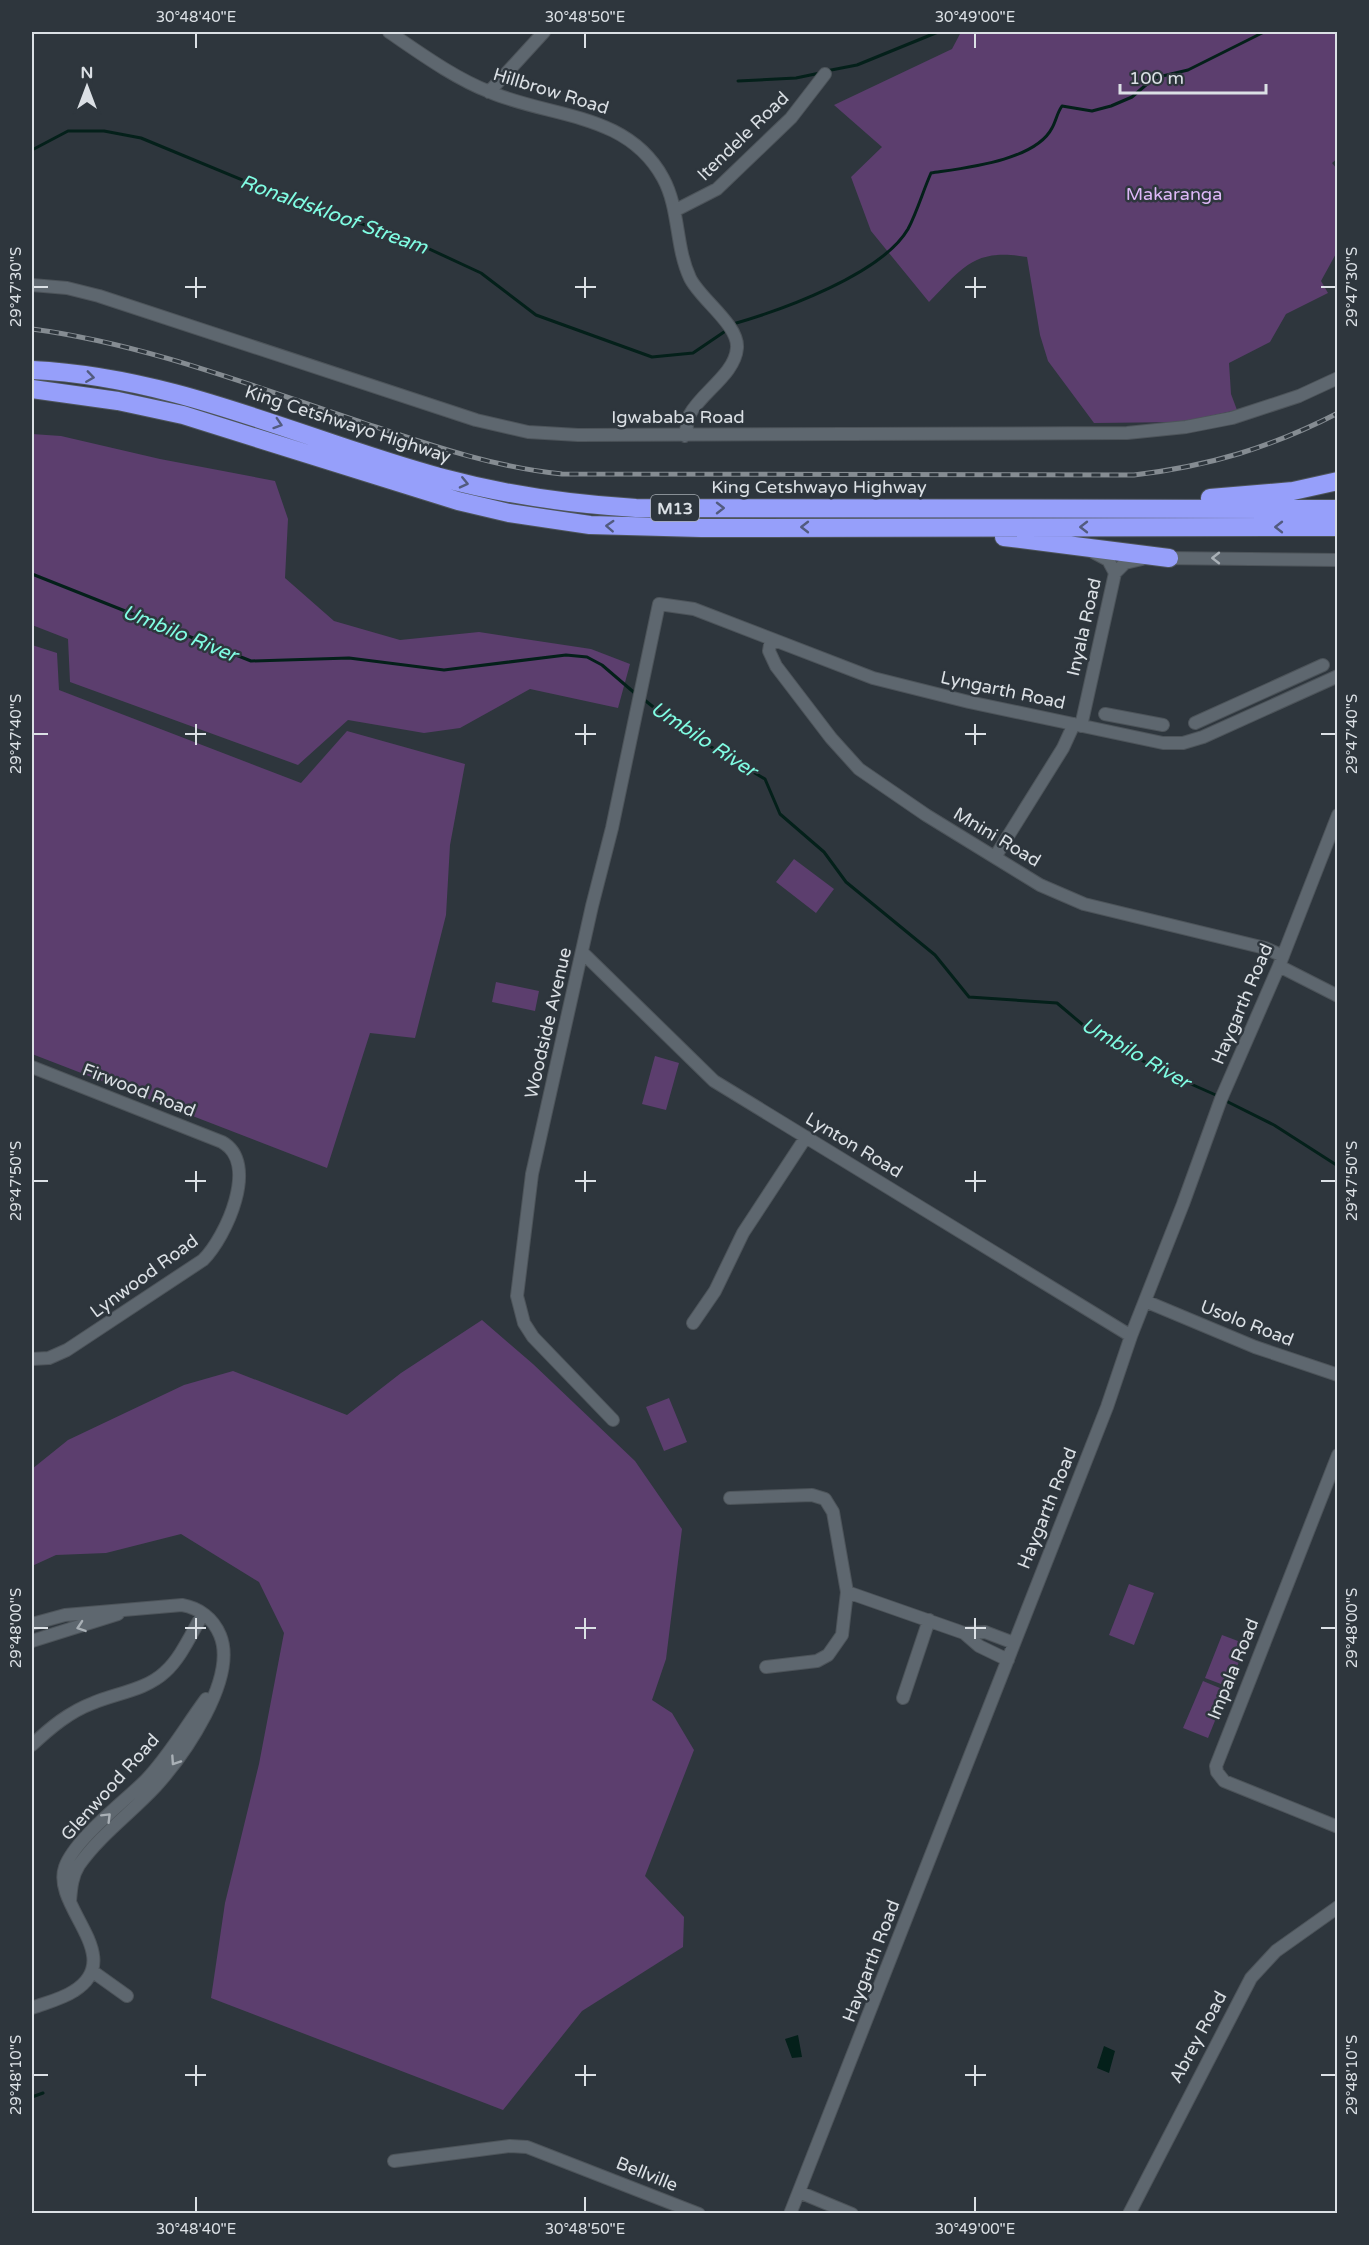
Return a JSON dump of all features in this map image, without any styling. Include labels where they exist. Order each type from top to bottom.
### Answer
[{"type":"highway","name":"King Cetshwayo Highway","points":[[35,369],[123,382],[179,394],[243,412],[442,478],[510,494],[564,502],[636,508],[1338,509]]},
{"type":"highway","name":"M13","points":[[32,389],[142,405],[207,420],[438,496],[509,513],[580,524],[631,527],[1338,527]]},
{"type":"highway","points":[[32,396],[60,392]]},
{"type":"highway","points":[[1076,508],[1293,491],[1338,482]]},
{"type":"highway","points":[[842,527],[1022,538],[1169,558]]},
{"type":"street","name":"Hillbrow Road","points":[[389,32],[489,92],[602,125],[625,135],[643,150],[657,169],[676,210],[680,246],[690,277],[732,331],[737,343],[732,361],[690,415],[685,436]]},
{"type":"street","points":[[489,92],[544,32]]},
{"type":"street","name":"Itendele Road","points":[[676,210],[717,189],[791,118],[825,74]]},
{"type":"street","name":"Igwababa Road","points":[[32,285],[67,288],[99,296],[370,386],[516,430],[579,435],[1145,432],[1232,418],[1299,396],[1338,378]]},
{"type":"street","name":"Inyala Road","points":[[1086,548],[1108,560],[1115,573]]},
{"type":"street","name":"Inyala Road","points":[[995,857],[1078,725],[1115,573],[1125,563],[1134,560],[1169,558],[1338,560]]},
{"type":"street","name":"Lyngarth Road","points":[[659,604],[694,609],[873,678],[969,702],[1122,734],[1177,743],[1194,740],[1338,676]]},
{"type":"street","name":"Woodside Avenue","points":[[613,1420],[533,1336],[524,1323],[518,1296],[532,1174],[635,726],[659,604]]},
{"type":"street","name":"Mnini Road","points":[[771,639],[769,651],[776,666],[854,765],[926,815],[1070,899],[1265,948],[1281,961],[1338,996]]},
{"type":"street","points":[[1195,723],[1323,665]]},
{"type":"street","points":[[1224,710],[1231,724]]},
{"type":"street","points":[[1106,714],[1163,725]]},
{"type":"street","points":[[1122,734],[1126,719]]},
{"type":"street","name":"Haygarth Road","points":[[790,2214],[1116,1384],[1131,1336],[1183,1204],[1211,1124],[1281,961],[1338,815]]},
{"type":"street","name":"Lynton Road","points":[[583,953],[714,1081],[1131,1336]]},
{"type":"street","name":"Firwood Road","points":[[32,1067],[200,1133],[225,1144],[232,1150]]},
{"type":"street","points":[[693,1323],[715,1291],[743,1233],[806,1137]]},
{"type":"street","name":"Lynwood Road","points":[[32,1359],[49,1358],[73,1346],[188,1271],[209,1254],[219,1239],[238,1186],[240,1165],[232,1150]]},
{"type":"street","name":"Usolo Road","points":[[1144,1301],[1255,1347],[1338,1375]]},
{"type":"street","name":"Impala Road","points":[[1338,1455],[1216,1766],[1217,1772],[1224,1781],[1338,1827]]},
{"type":"street","points":[[730,1498],[812,1495],[825,1499],[833,1512],[847,1592],[842,1635],[828,1655],[798,1665],[766,1667]]},
{"type":"street","points":[[847,1592],[964,1633],[979,1646],[1008,1660]]},
{"type":"street","points":[[32,1624],[65,1615],[174,1604],[189,1606],[204,1614],[173,1662],[159,1677],[147,1684],[76,1711],[52,1726],[32,1745]]},
{"type":"street","points":[[32,1641],[131,1610]]},
{"type":"street","name":"Glenwood Road","points":[[92,1971],[90,1944],[63,1879],[69,1860],[87,1837],[161,1762],[207,1698],[224,1661],[222,1641],[215,1625],[204,1614]]},
{"type":"street","points":[[903,1698],[928,1620]]},
{"type":"street","points":[[964,1633],[985,1632],[1014,1643]]},
{"type":"street","name":"Abrey Road","points":[[1129,2214],[1224,2024],[1251,1978],[1276,1951],[1338,1907]]},
{"type":"street","points":[[32,2008],[76,1991],[92,1971],[127,1996]]},
{"type":"street","name":"Bellville","points":[[394,2161],[518,2146],[537,2150],[699,2214]]},
{"type":"street","points":[[799,2192],[852,2214]]},
{"type":"green space","name":"Makaranga","points":[[961,32],[1337,32],[1338,158],[1332,163],[1337,169],[1338,250],[1321,281],[1328,293],[1286,314],[1270,342],[1229,363],[1231,394],[1237,410],[1183,422],[1094,423],[1048,361],[1040,335],[1027,257],[994,255],[970,263],[929,302],[871,231],[851,177],[882,147],[834,105],[952,49]]},
{"type":"green space","points":[[32,434],[61,436],[160,459],[275,481],[288,519],[285,578],[334,621],[400,640],[479,632],[591,649],[630,664],[618,708],[530,689],[460,728],[424,733],[348,720],[298,765],[70,682],[68,639],[32,625]]},
{"type":"green space","points":[[32,645],[57,653],[59,690],[301,783],[347,731],[465,764],[450,845],[446,915],[415,1038],[370,1033],[327,1168],[32,1054]]},
{"type":"green space","points":[[794,859],[834,889],[816,913],[776,882]]},
{"type":"green space","points":[[496,982],[539,991],[535,1011],[492,1002]]},
{"type":"green space","points":[[655,1056],[679,1063],[666,1110],[642,1104]]},
{"type":"green space","points":[[482,1320],[533,1364],[635,1461],[682,1529],[666,1659],[652,1700],[672,1713],[694,1750],[645,1876],[684,1917],[683,1947],[582,2011],[503,2110],[211,1998],[225,1903],[259,1764],[284,1633],[259,1582],[181,1534],[106,1553],[56,1555],[32,1566],[32,1469],[68,1440],[184,1385],[233,1371],[347,1415],[401,1373]]},
{"type":"green space","points":[[669,1398],[687,1442],[664,1451],[646,1407]]},
{"type":"green space","points":[[1129,1584],[1154,1593],[1134,1645],[1109,1635]]},
{"type":"green space","points":[[1222,1635],[1246,1644],[1229,1687],[1205,1678]]},
{"type":"green space","points":[[1203,1681],[1227,1691],[1208,1738],[1183,1728]]},
{"type":"shaded area","points":[[798,2035],[802,2057],[792,2058],[785,2039]]},
{"type":"shaded area","points":[[1104,2046],[1115,2051],[1109,2073],[1097,2068]]},
{"type":"waterway","points":[[826,71],[857,65],[938,32]]},
{"type":"waterway","name":"Ronaldskloof Stream","points":[[733,324],[803,300],[877,261],[908,229],[931,173],[979,165],[1015,155],[1031,148],[1043,139],[1052,128],[1062,106],[1092,111],[1111,106],[1132,97],[1154,78],[1188,70],[1264,32]]},
{"type":"waterway","points":[[738,81],[796,78],[820,73]]},
{"type":"waterway","name":"Ronaldskloof Stream","points":[[32,150],[68,131],[104,131],[141,138],[320,212],[397,234],[481,273],[536,315],[652,357],[693,353],[724,332]]},
{"type":"waterway","name":"Umbilo River","points":[[32,574],[251,661],[349,658],[444,670],[566,655],[587,657],[602,665],[637,695]]},
{"type":"waterway","name":"Umbilo River","points":[[642,698],[681,729],[765,779],[780,814],[824,852],[846,882],[935,955],[969,997],[1057,1003],[1089,1030],[1157,1069],[1218,1096]]},
{"type":"waterway","name":"Umbilo River","points":[[1224,1100],[1274,1125],[1338,1166]]},
{"type":"waterway","points":[[32,2097],[43,2093]]},
{"type":"railway","points":[[32,329],[117,345],[200,368],[486,461],[562,474],[1134,475],[1214,461],[1239,454],[1288,436],[1338,413]]}]
